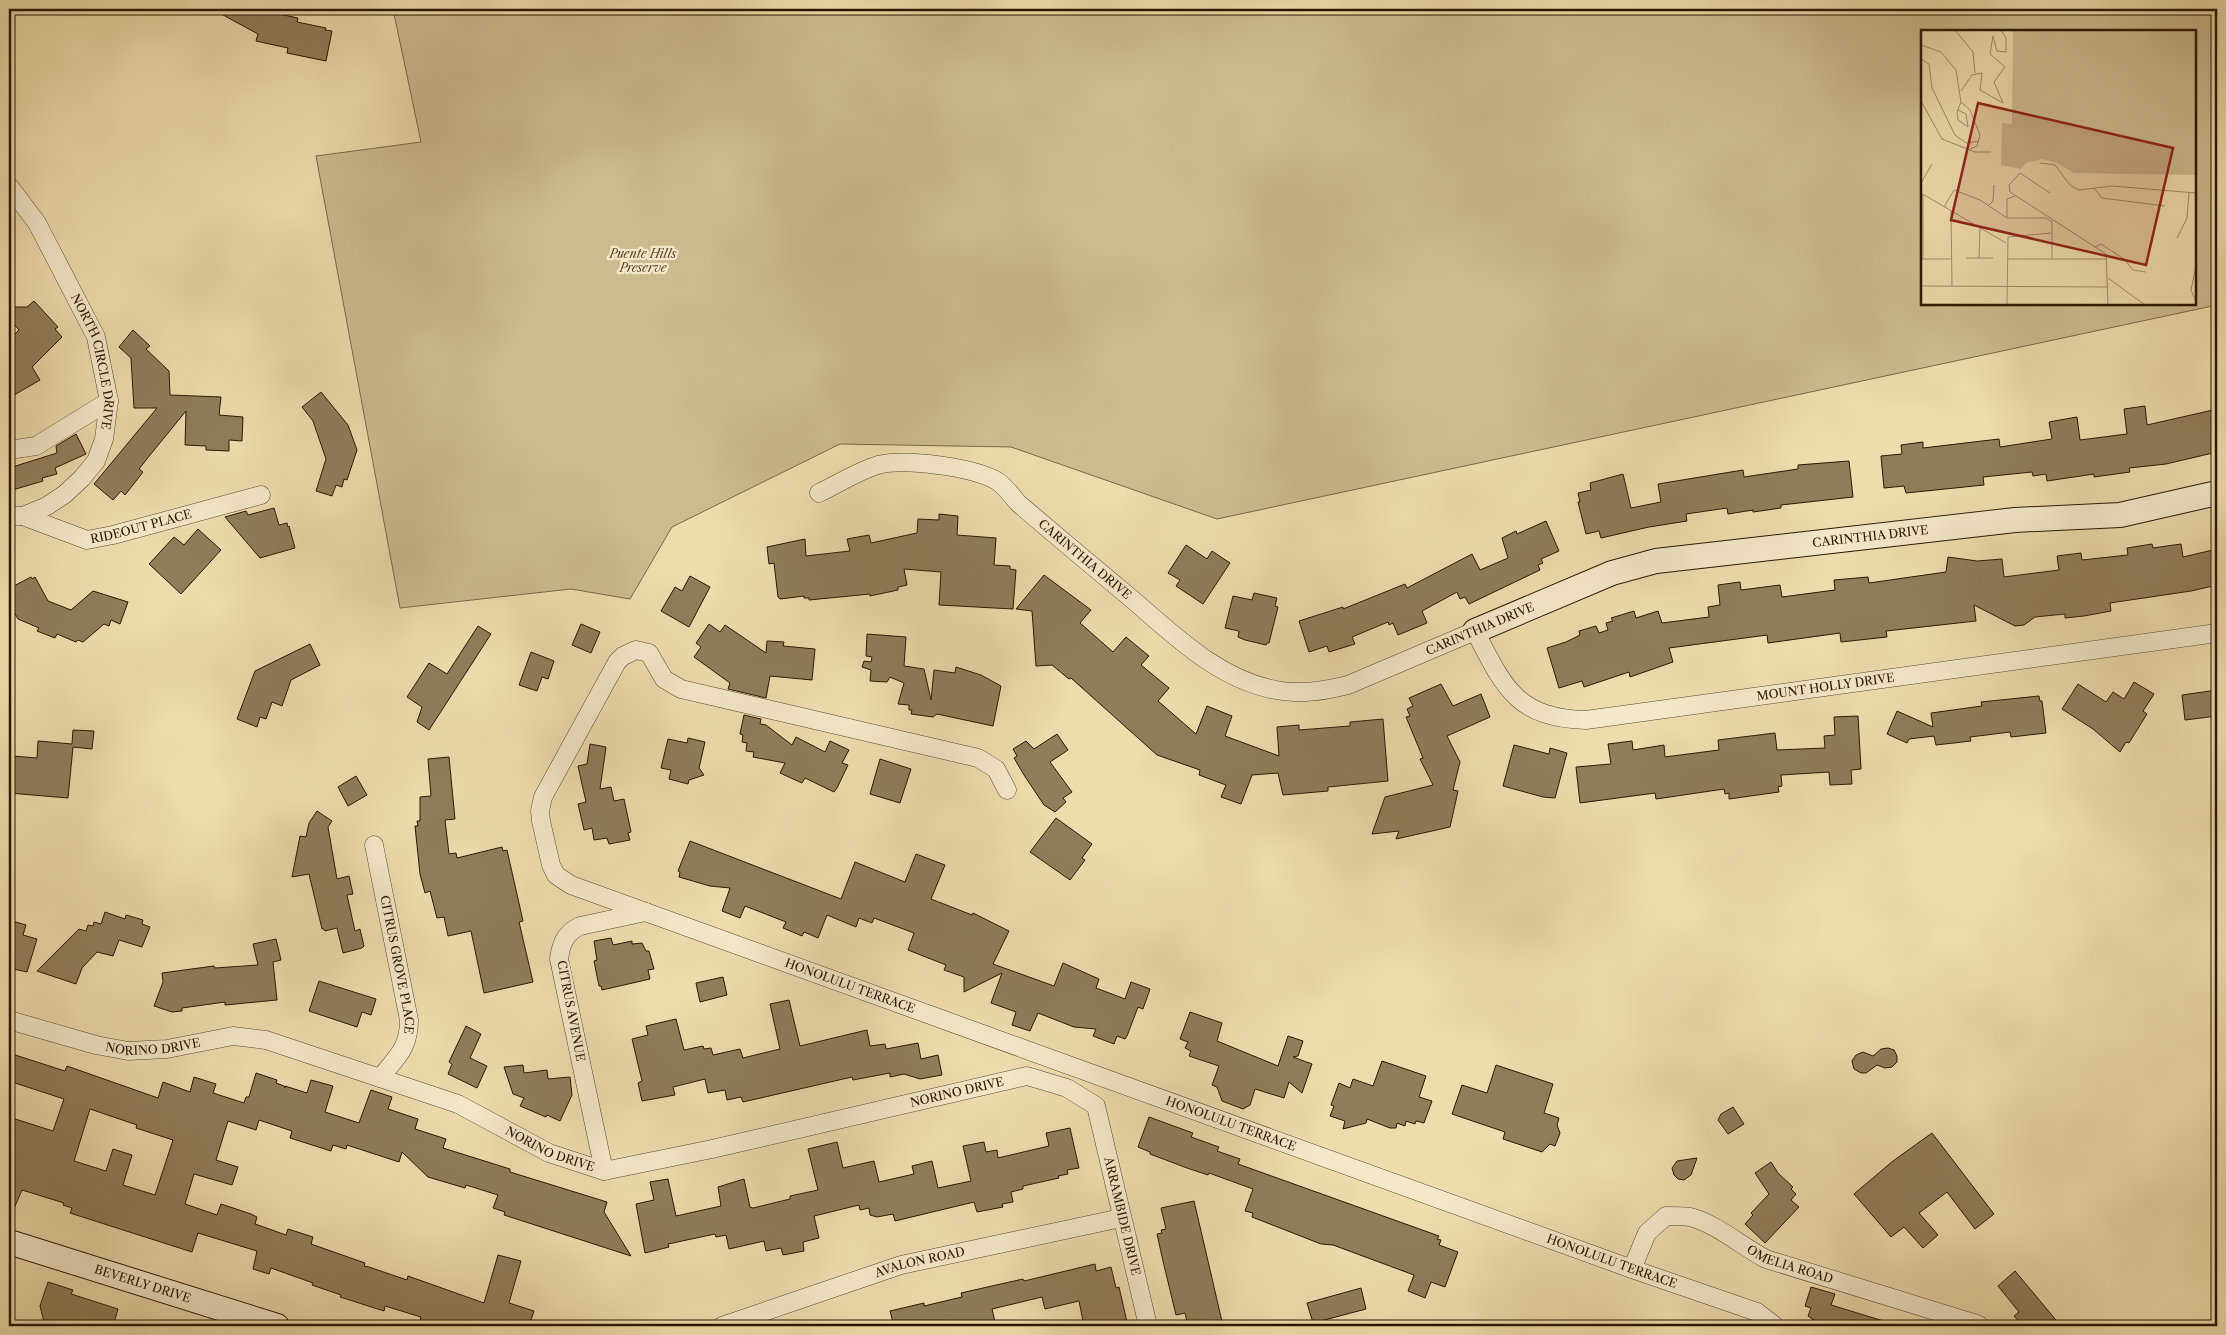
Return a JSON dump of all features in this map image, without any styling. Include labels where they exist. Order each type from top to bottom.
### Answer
[{"type":"street","name":"NORTH CIRCLE DRIVE","points":[[9,186],[37,223],[96,337],[109,401],[104,439],[96,461],[65,494],[47,506],[16,516]]},
{"type":"street","points":[[9,450],[36,446],[109,401]]},
{"type":"street","name":"CARINTHIA DRIVE","points":[[819,493],[876,466],[889,463],[930,464],[986,476],[999,482],[1018,503],[1198,655],[1234,675],[1275,690],[1310,692],[1348,685],[1612,573],[1656,562],[2015,520],[2120,515],[2217,492]]},
{"type":"street","name":"RIDEOUT PLACE","points":[[16,516],[87,540],[113,535],[261,495]]},
{"type":"street","name":"MOUNT HOLLY DRIVE","points":[[1475,632],[1501,681],[1522,702],[1550,716],[1586,720],[2217,633]]},
{"type":"street","name":"HONOLULU TERRACE","points":[[1007,790],[996,769],[978,758],[681,689],[664,679],[649,653],[636,650],[630,651],[617,662],[543,797],[540,811],[551,865],[556,875],[570,885],[1632,1269],[1757,1312],[1775,1326]]},
{"type":"street","name":"CITRUS GROVE PLACE","points":[[374,845],[409,1020],[409,1035],[404,1050],[380,1078]]},
{"type":"street","name":"CITRUS AVENUE","points":[[604,1171],[559,959],[560,948],[570,930],[580,926],[646,912]]},
{"type":"street","name":"NORINO DRIVE","points":[[9,1020],[96,1045],[128,1051],[167,1049],[233,1036],[266,1040],[458,1104],[549,1153],[604,1171],[712,1149],[1027,1076],[1067,1088],[1096,1106]]},
{"type":"street","name":"ARRAMBIDE DRIVE","points":[[1096,1106],[1148,1326]]},
{"type":"street","name":"OMELIA ROAD","points":[[1632,1269],[1647,1233],[1666,1216],[1690,1217],[1720,1230],[1740,1245],[1766,1259],[1980,1326]]},
{"type":"street","name":"AVALON ROAD","points":[[722,1326],[901,1265],[1121,1218]]},
{"type":"street","name":"BEVERLY DRIVE","points":[[9,1242],[277,1326]]},
{"type":"green space","name":"Puente Hills Preserve","points":[[393,9],[2217,9],[2217,305],[1217,519],[1011,447],[840,444],[672,527],[630,599],[571,589],[400,608],[316,156],[421,142]]},
{"type":"building","points":[[212,9],[255,9],[298,18],[297,22],[326,28],[325,30],[332,31],[326,61],[287,53],[288,48],[256,41],[258,34]]},
{"type":"building","points":[[34,301],[58,327],[55,329],[62,337],[32,367],[40,380],[9,398],[9,340],[19,330],[13,323],[13,307],[27,307]]},
{"type":"building","points":[[133,330],[150,346],[146,349],[169,371],[170,395],[221,397],[219,415],[243,417],[242,441],[229,440],[229,451],[206,450],[206,446],[185,445],[186,411],[139,469],[143,472],[125,495],[121,491],[113,500],[94,484],[157,408],[134,408],[131,358],[119,347]]},
{"type":"building","points":[[321,392],[348,425],[357,450],[347,480],[344,479],[342,487],[336,485],[332,496],[316,491],[326,459],[313,421],[302,407]]},
{"type":"building","points":[[2145,406],[2147,425],[2213,410],[2214,417],[2217,417],[2217,452],[2166,464],[2129,468],[2130,472],[2094,477],[2094,474],[2047,481],[2046,474],[2033,476],[2032,472],[1983,477],[1984,485],[1906,493],[1904,486],[1884,488],[1881,456],[1902,454],[1901,445],[1923,442],[1923,448],[1999,439],[2000,447],[2052,439],[2049,422],[2077,417],[2080,440],[2127,434],[2124,409]]},
{"type":"building","points":[[76,434],[86,454],[55,468],[57,474],[42,478],[43,481],[9,491],[9,468],[57,453],[56,446]]},
{"type":"building","points":[[1849,461],[1853,497],[1781,505],[1781,508],[1753,512],[1753,510],[1728,514],[1727,508],[1686,514],[1687,521],[1601,538],[1599,531],[1586,534],[1578,502],[1580,502],[1578,493],[1591,490],[1590,483],[1623,474],[1631,508],[1661,502],[1658,484],[1743,470],[1744,477],[1798,469],[1798,465]]},
{"type":"building","points":[[274,508],[279,525],[287,523],[289,526],[295,548],[260,558],[225,517],[246,511],[248,515]]},
{"type":"building","points":[[939,514],[958,516],[957,535],[996,538],[994,565],[1010,566],[1010,569],[1016,570],[1013,609],[939,605],[941,572],[904,569],[907,585],[898,587],[898,590],[870,596],[870,594],[809,600],[809,598],[804,598],[804,596],[780,599],[778,597],[774,563],[769,564],[767,547],[805,539],[806,556],[850,551],[847,539],[869,535],[871,543],[917,533],[918,519],[939,520]]},
{"type":"building","points":[[1546,521],[1559,551],[1541,559],[1543,563],[1538,565],[1540,570],[1469,604],[1465,597],[1460,599],[1457,592],[1422,611],[1427,623],[1398,635],[1393,623],[1389,625],[1388,622],[1352,637],[1355,644],[1329,652],[1327,646],[1309,652],[1299,621],[1343,607],[1343,609],[1405,584],[1407,588],[1472,554],[1480,570],[1508,558],[1502,538],[1516,531],[1517,534]]},
{"type":"building","points":[[198,529],[221,550],[181,594],[149,564],[174,537],[184,545]]},
{"type":"building","points":[[2152,544],[2153,548],[2181,544],[2183,557],[2217,549],[2217,585],[2191,591],[2110,603],[2111,611],[2084,616],[2065,618],[2065,614],[2035,617],[2024,625],[2015,626],[1974,605],[1976,621],[1886,631],[1887,637],[1841,642],[1840,633],[1768,643],[1767,635],[1669,648],[1673,662],[1630,677],[1629,672],[1584,687],[1582,681],[1559,688],[1547,648],[1580,635],[1579,631],[1596,626],[1599,633],[1608,630],[1606,623],[1613,621],[1611,618],[1634,611],[1636,618],[1658,611],[1662,623],[1709,617],[1708,607],[1720,605],[1718,585],[1740,582],[1741,590],[1780,585],[1782,597],[1835,590],[1834,580],[1868,577],[1869,583],[1946,572],[1948,557],[1977,561],[2002,559],[2004,577],[2059,570],[2057,556],[2081,553],[2082,560],[2128,555],[2127,548]]},
{"type":"building","points":[[1186,545],[1207,559],[1212,551],[1230,563],[1203,604],[1176,586],[1180,580],[1168,573]]},
{"type":"building","points":[[1044,575],[1091,610],[1080,623],[1113,652],[1126,637],[1149,656],[1141,665],[1169,688],[1158,701],[1196,734],[1207,706],[1232,716],[1225,736],[1279,756],[1277,727],[1299,725],[1299,730],[1350,726],[1350,722],[1383,719],[1388,781],[1328,787],[1328,791],[1283,795],[1278,773],[1252,775],[1241,804],[1221,797],[1226,785],[1199,775],[1200,770],[1157,755],[1071,678],[1069,679],[1052,665],[1036,666],[1032,611],[1016,609]]},
{"type":"building","points":[[690,576],[710,587],[689,627],[661,611],[675,587],[682,591]]},
{"type":"building","points":[[31,577],[32,579],[35,577],[48,601],[71,610],[93,591],[128,602],[120,624],[111,620],[109,626],[104,624],[83,642],[78,640],[76,642],[57,634],[55,638],[37,631],[39,628],[18,619],[9,603],[9,599],[13,594],[10,588]]},
{"type":"building","points":[[1254,593],[1277,598],[1275,606],[1278,607],[1269,643],[1266,645],[1245,640],[1238,637],[1239,631],[1225,628],[1233,596],[1252,600]]},
{"type":"building","points":[[581,624],[600,632],[591,653],[572,645]]},
{"type":"building","points":[[709,624],[720,632],[725,625],[766,653],[767,641],[784,642],[783,646],[815,649],[812,680],[770,676],[766,698],[728,689],[730,683],[694,657],[701,647],[696,643]]},
{"type":"building","points":[[478,626],[491,634],[429,730],[417,722],[422,707],[407,697],[429,663],[447,674]]},
{"type":"building","points":[[867,634],[906,637],[904,666],[924,669],[931,700],[934,670],[955,673],[956,667],[981,675],[1001,686],[993,726],[937,714],[933,717],[911,714],[912,710],[909,710],[909,705],[898,704],[904,683],[890,677],[887,682],[870,681],[871,670],[862,667],[864,661],[871,662],[872,657],[866,656]]},
{"type":"building","points":[[310,644],[320,665],[291,680],[282,706],[272,702],[266,719],[260,717],[257,727],[237,719],[255,671]]},
{"type":"building","points":[[531,652],[554,661],[548,679],[542,677],[537,691],[519,685]]},
{"type":"building","points":[[2134,682],[2154,694],[2143,711],[2147,714],[2129,743],[2126,742],[2120,752],[2093,729],[2062,709],[2078,684],[2106,702],[2113,692],[2124,699]]},
{"type":"building","points":[[1441,684],[1453,706],[1481,694],[1490,717],[1447,736],[1460,762],[1453,790],[1458,791],[1450,827],[1396,839],[1399,831],[1372,834],[1385,797],[1433,785],[1420,759],[1423,758],[1406,717],[1410,716],[1407,709],[1413,706],[1409,698]]},
{"type":"building","points":[[2217,690],[2217,716],[2185,720],[2182,695]]},
{"type":"building","points":[[2039,696],[2040,701],[2042,701],[2046,733],[2011,737],[2010,732],[1970,737],[1971,741],[1936,745],[1934,736],[1909,739],[1907,743],[1887,734],[1897,711],[1933,727],[1931,713],[1982,706],[1981,702]]},
{"type":"building","points":[[744,715],[761,719],[760,724],[766,725],[792,745],[796,737],[825,752],[830,741],[849,750],[842,763],[848,765],[834,792],[805,778],[802,783],[780,773],[785,763],[753,757],[754,752],[746,751],[747,743],[742,742],[743,735],[740,734]]},
{"type":"building","points":[[1858,716],[1861,769],[1851,770],[1852,784],[1830,785],[1829,772],[1781,775],[1782,786],[1778,787],[1779,792],[1729,799],[1729,793],[1725,794],[1724,789],[1656,799],[1655,793],[1580,803],[1576,767],[1611,764],[1608,744],[1632,741],[1633,750],[1664,745],[1665,757],[1719,750],[1718,740],[1775,733],[1777,750],[1825,748],[1824,736],[1835,735],[1834,717]]},
{"type":"building","points":[[73,730],[94,731],[92,749],[73,747],[68,798],[9,793],[12,756],[37,758],[38,741],[72,744]]},
{"type":"building","points":[[1057,734],[1068,750],[1050,762],[1072,792],[1063,798],[1066,802],[1055,812],[1044,805],[1024,775],[1014,758],[1017,756],[1013,749],[1026,741],[1034,749]]},
{"type":"building","points":[[688,738],[705,742],[699,768],[704,775],[689,780],[688,784],[669,779],[671,770],[661,768],[668,739],[687,743]]},
{"type":"building","points":[[590,744],[606,747],[600,789],[611,787],[614,801],[624,799],[631,832],[628,833],[630,840],[609,844],[607,838],[594,840],[592,828],[584,830],[578,804],[586,802],[578,766],[587,764]]},
{"type":"building","points":[[1514,745],[1549,754],[1550,748],[1567,753],[1555,798],[1543,797],[1503,786]]},
{"type":"building","points":[[449,757],[455,819],[445,820],[449,854],[456,853],[457,858],[502,847],[503,851],[507,850],[523,921],[519,922],[533,982],[484,993],[471,931],[448,936],[444,917],[437,918],[430,891],[425,893],[420,874],[415,826],[418,826],[417,821],[420,821],[420,797],[431,796],[428,759]]},
{"type":"building","points":[[880,759],[911,769],[900,803],[870,794]]},
{"type":"building","points":[[356,776],[367,795],[348,806],[338,787]]},
{"type":"building","points":[[317,811],[332,821],[328,827],[337,879],[349,876],[353,894],[347,895],[355,931],[360,929],[364,946],[343,953],[337,928],[325,931],[322,929],[309,874],[292,877],[300,836],[306,837],[309,823]]},
{"type":"building","points":[[1056,818],[1092,844],[1082,858],[1085,860],[1070,880],[1030,852]]},
{"type":"building","points":[[690,841],[841,899],[855,862],[905,882],[916,854],[945,865],[931,899],[972,915],[973,913],[1009,931],[993,964],[1054,986],[1063,963],[1099,979],[1096,988],[1125,999],[1131,982],[1150,989],[1143,1009],[1138,1007],[1127,1036],[1125,1039],[1117,1036],[1114,1044],[1093,1036],[1096,1029],[1074,1027],[1038,1013],[1030,1031],[1012,1025],[1016,1012],[991,1003],[1002,973],[964,992],[964,977],[944,970],[946,965],[908,950],[914,933],[874,918],[872,923],[859,918],[856,927],[827,915],[818,938],[804,932],[802,936],[783,928],[786,922],[745,906],[740,918],[722,911],[730,888],[710,886],[679,877],[680,872],[678,871]]},
{"type":"building","points":[[105,912],[125,919],[126,915],[143,920],[142,924],[150,927],[142,947],[119,940],[113,956],[97,952],[82,968],[76,984],[37,971],[79,929],[86,931],[88,925],[93,926],[94,922],[101,924]]},
{"type":"building","points":[[9,920],[26,925],[23,935],[37,939],[27,972],[9,968]]},
{"type":"building","points":[[611,938],[613,945],[632,941],[632,944],[642,943],[646,951],[649,951],[654,969],[648,970],[650,979],[602,990],[601,986],[599,986],[594,961],[597,960],[594,941]]},
{"type":"building","points":[[276,939],[281,960],[273,962],[277,1000],[225,1005],[225,1002],[182,1008],[182,1011],[172,1012],[154,1006],[163,982],[162,973],[214,966],[215,968],[258,965],[253,944]]},
{"type":"building","points":[[723,977],[727,995],[700,1002],[696,983]]},
{"type":"building","points":[[319,981],[376,999],[371,1015],[362,1012],[357,1027],[309,1011]]},
{"type":"building","points":[[789,1000],[800,1046],[867,1030],[870,1046],[885,1044],[886,1049],[918,1043],[921,1059],[938,1055],[942,1075],[920,1079],[904,1074],[890,1077],[890,1073],[853,1080],[852,1077],[743,1102],[741,1097],[727,1100],[725,1090],[708,1093],[705,1079],[673,1087],[675,1095],[642,1101],[638,1083],[642,1081],[632,1039],[648,1035],[646,1026],[676,1019],[684,1050],[703,1046],[704,1049],[711,1048],[713,1055],[740,1049],[743,1058],[780,1049],[770,1004]]},
{"type":"building","points":[[1190,1012],[1222,1023],[1217,1041],[1278,1066],[1288,1036],[1303,1041],[1298,1056],[1293,1057],[1312,1064],[1302,1093],[1289,1082],[1284,1098],[1255,1089],[1250,1105],[1243,1109],[1222,1101],[1217,1087],[1212,1085],[1219,1066],[1189,1056],[1191,1051],[1185,1048],[1188,1042],[1180,1039]]},
{"type":"building","points":[[466,1026],[481,1034],[470,1058],[487,1066],[477,1088],[448,1074],[452,1064],[449,1062]]},
{"type":"building","points":[[1888,1048],[1894,1050],[1897,1056],[1897,1062],[1892,1067],[1885,1068],[1877,1065],[1866,1073],[1861,1073],[1854,1069],[1852,1061],[1856,1055],[1863,1052],[1873,1056],[1881,1049]]},
{"type":"building","points":[[9,1053],[65,1071],[67,1066],[158,1098],[163,1082],[190,1092],[194,1077],[216,1084],[213,1093],[244,1103],[246,1097],[249,1097],[256,1073],[277,1080],[276,1083],[285,1088],[285,1086],[307,1093],[311,1080],[333,1086],[325,1112],[359,1123],[371,1090],[392,1097],[388,1109],[418,1119],[415,1129],[446,1139],[443,1148],[510,1169],[510,1172],[607,1202],[604,1212],[631,1256],[504,1215],[505,1212],[493,1208],[498,1195],[466,1185],[465,1188],[428,1177],[402,1152],[399,1162],[347,1145],[346,1149],[333,1145],[331,1151],[290,1138],[292,1131],[259,1120],[256,1130],[228,1121],[216,1160],[238,1167],[232,1185],[194,1174],[185,1204],[217,1215],[221,1204],[257,1217],[255,1224],[286,1235],[288,1229],[313,1237],[311,1244],[365,1263],[364,1266],[407,1280],[408,1276],[484,1303],[498,1255],[521,1261],[509,1303],[534,1311],[529,1326],[439,1326],[420,1320],[421,1317],[385,1306],[384,1311],[340,1297],[341,1295],[312,1285],[313,1283],[271,1268],[269,1274],[253,1269],[257,1251],[198,1233],[192,1252],[70,1213],[72,1208],[63,1205],[64,1203],[22,1190],[9,1220],[9,1158],[13,1143],[9,1142],[9,1117],[53,1131],[64,1099],[9,1081]],"holes":[[[90,1109],[137,1125],[136,1128],[173,1140],[155,1195],[123,1185],[132,1155],[113,1149],[106,1171],[74,1161]]]},
{"type":"building","points":[[1382,1061],[1426,1076],[1419,1097],[1432,1101],[1424,1123],[1416,1121],[1415,1124],[1406,1121],[1405,1126],[1397,1123],[1396,1128],[1390,1128],[1367,1119],[1366,1123],[1343,1129],[1345,1121],[1330,1116],[1334,1106],[1331,1105],[1339,1083],[1350,1088],[1353,1079],[1373,1086]]},
{"type":"building","points":[[523,1065],[524,1073],[547,1070],[548,1079],[570,1077],[572,1095],[560,1121],[520,1106],[524,1098],[513,1094],[504,1067]]},
{"type":"building","points":[[1496,1065],[1553,1084],[1544,1113],[1559,1118],[1557,1125],[1560,1133],[1555,1146],[1550,1144],[1542,1152],[1503,1139],[1505,1132],[1452,1114],[1462,1085],[1487,1093]]},
{"type":"building","points":[[1733,1107],[1744,1124],[1728,1134],[1718,1120],[1721,1114]]},
{"type":"building","points":[[1149,1117],[1193,1133],[1191,1137],[1219,1147],[1217,1151],[1240,1159],[1238,1164],[1439,1236],[1437,1239],[1441,1240],[1439,1245],[1458,1252],[1445,1287],[1431,1282],[1425,1298],[1408,1291],[1414,1275],[1333,1245],[1321,1244],[1252,1217],[1253,1213],[1245,1211],[1253,1189],[1209,1173],[1208,1175],[1187,1168],[1150,1154],[1150,1152],[1138,1147]]},
{"type":"building","points":[[1070,1128],[1079,1168],[1067,1170],[1068,1174],[1058,1176],[1059,1178],[1023,1186],[1023,1189],[1011,1192],[1013,1202],[1002,1204],[1003,1207],[977,1212],[974,1202],[895,1221],[893,1214],[877,1217],[870,1215],[869,1208],[860,1210],[859,1205],[814,1216],[819,1238],[803,1242],[804,1251],[783,1255],[781,1248],[766,1251],[764,1241],[729,1249],[726,1235],[716,1237],[715,1234],[668,1244],[669,1247],[645,1253],[636,1204],[654,1200],[650,1182],[668,1179],[676,1216],[721,1206],[718,1187],[744,1179],[750,1207],[753,1208],[790,1199],[790,1196],[818,1190],[808,1149],[837,1142],[843,1168],[874,1161],[879,1182],[914,1174],[912,1166],[932,1161],[938,1188],[971,1181],[963,1146],[984,1142],[986,1152],[997,1150],[998,1158],[1049,1146],[1046,1133]]},
{"type":"building","points":[[1932,1133],[1994,1214],[1975,1229],[1947,1192],[1919,1213],[1938,1235],[1923,1248],[1904,1227],[1891,1237],[1854,1194],[1893,1161]]},
{"type":"building","points":[[1697,1158],[1691,1175],[1684,1180],[1678,1179],[1674,1175],[1672,1168],[1677,1161]]},
{"type":"building","points":[[1771,1162],[1778,1173],[1793,1187],[1791,1189],[1796,1194],[1791,1200],[1799,1207],[1765,1243],[1745,1224],[1753,1215],[1751,1213],[1769,1194],[1755,1173]]},
{"type":"building","points":[[1194,1201],[1223,1326],[1188,1326],[1185,1313],[1176,1315],[1163,1261],[1157,1234],[1162,1233],[1161,1230],[1166,1229],[1161,1208]]},
{"type":"building","points":[[1095,1264],[1096,1271],[1111,1267],[1116,1288],[1119,1287],[1127,1322],[1107,1326],[1084,1326],[1079,1301],[1045,1309],[1042,1297],[992,1309],[996,1326],[894,1326],[890,1311],[924,1303],[924,1306],[962,1297],[961,1293],[1023,1279],[1024,1281]]},
{"type":"building","points":[[2015,1271],[2061,1326],[2023,1326],[2014,1316],[2019,1312],[1998,1286]]},
{"type":"building","points":[[48,1282],[73,1290],[71,1294],[118,1309],[113,1326],[45,1326],[40,1306]]},
{"type":"building","points":[[1811,1287],[1835,1294],[1831,1305],[1887,1322],[1886,1326],[1834,1326],[1817,1322],[1808,1316],[1811,1308],[1805,1306]]},
{"type":"building","points":[[1361,1288],[1366,1309],[1313,1323],[1307,1303]]}]
